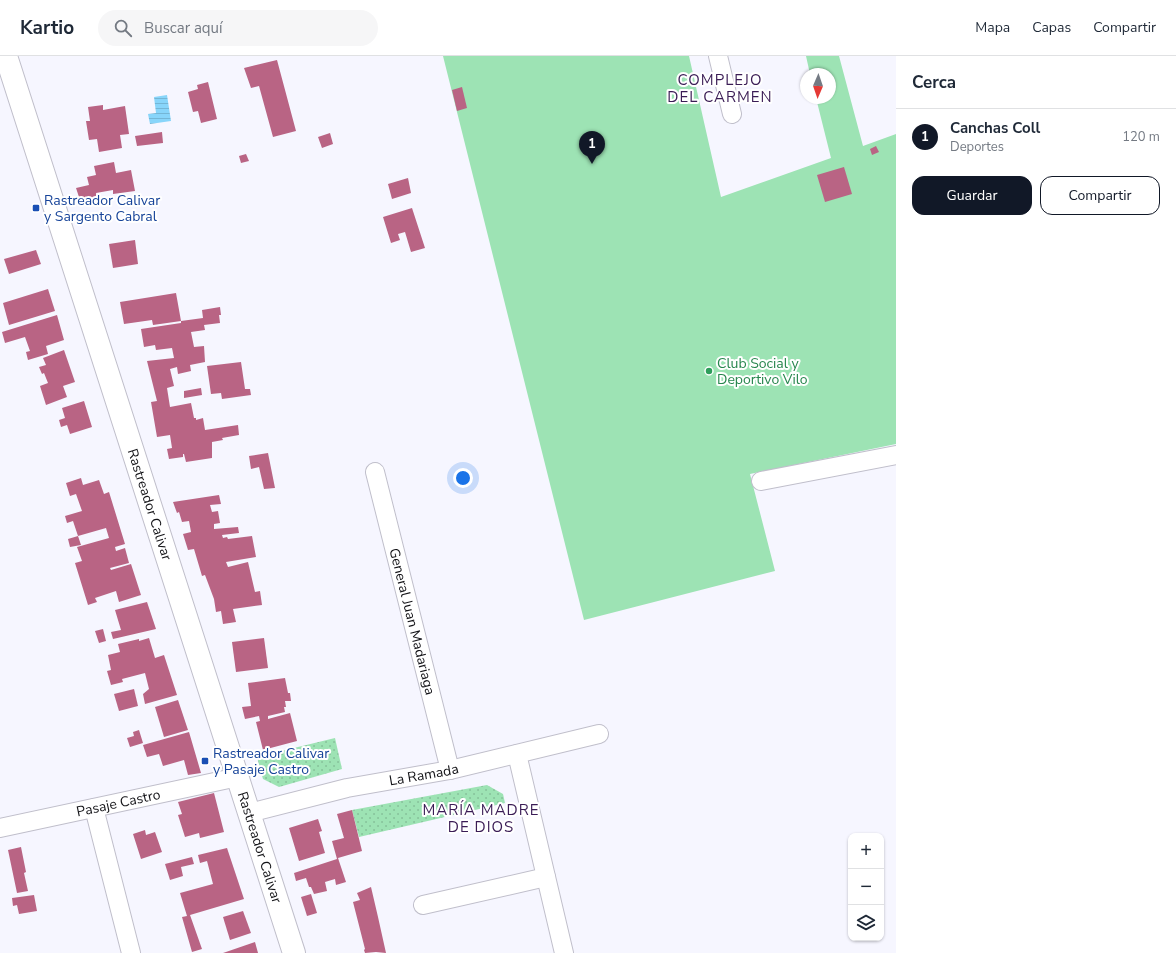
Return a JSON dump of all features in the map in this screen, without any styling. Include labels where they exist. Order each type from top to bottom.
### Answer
[{"type":"main road","name":"Rastreador Calivar","points":[[6,56],[294,953]]},
{"type":"street","points":[[718,56],[732,114]]},
{"type":"street","points":[[761,481],[896,454]]},
{"type":"street","name":"General Juan Madariaga","points":[[375,472],[450,770]]},
{"type":"street","name":"La Ramada","points":[[249,813],[347,788],[450,770],[598,734]]},
{"type":"street","points":[[517,754],[564,953]]},
{"type":"street","name":"Pasaje Castro","points":[[0,828],[238,777]]},
{"type":"street","points":[[94,808],[131,953]]},
{"type":"street","points":[[423,905],[546,877]]},
{"type":"green space","name":"Club Social y Deportivo Vilo","points":[[443,56],[689,56],[721,197],[831,158],[818,104],[836,104],[836,68],[809,68],[806,56],[839,56],[863,146],[896,134],[896,444],[750,474],[775,571],[584,620]]},
{"type":"green space","points":[[335,738],[342,769],[279,787],[263,779],[257,757]]},
{"type":"green space","points":[[487,785],[503,794],[505,803],[359,837],[352,810]]},
{"type":"water","points":[[167,95],[171,121],[150,124],[148,114],[156,113],[154,97]]},
{"type":"building","points":[[277,60],[296,131],[273,137],[259,86],[251,88],[244,68]]},
{"type":"building","points":[[208,82],[217,119],[201,123],[198,111],[193,112],[188,92],[198,89],[197,85]]},
{"type":"building","points":[[462,87],[467,108],[457,111],[452,90]]},
{"type":"building","points":[[103,105],[103,110],[125,106],[129,134],[120,135],[122,148],[99,152],[97,139],[89,140],[86,121],[90,121],[88,107]]},
{"type":"building","points":[[162,132],[163,143],[137,146],[135,136]]},
{"type":"building","points":[[330,133],[333,144],[322,148],[318,137]]},
{"type":"building","points":[[876,146],[879,152],[872,155],[870,149]]},
{"type":"building","points":[[246,154],[249,161],[241,163],[239,156]]},
{"type":"building","points":[[114,162],[116,173],[131,170],[135,191],[113,194],[113,190],[96,193],[97,197],[80,200],[76,188],[89,185],[87,177],[96,175],[94,166]]},
{"type":"building","points":[[844,167],[852,194],[825,202],[817,175]]},
{"type":"building","points":[[408,178],[411,193],[392,199],[388,184]]},
{"type":"building","points":[[412,208],[425,248],[411,252],[405,232],[398,234],[400,240],[391,243],[383,217]]},
{"type":"building","points":[[135,240],[138,264],[113,268],[109,244]]},
{"type":"building","points":[[36,250],[41,264],[9,274],[4,259]]},
{"type":"building","points":[[48,289],[55,311],[9,325],[3,303]]},
{"type":"building","points":[[176,293],[181,321],[153,325],[152,320],[124,324],[120,302]]},
{"type":"building","points":[[220,307],[220,323],[204,325],[205,330],[191,332],[194,347],[204,346],[205,362],[190,365],[191,371],[178,374],[177,367],[170,369],[174,386],[167,388],[170,407],[191,403],[194,418],[196,418],[196,420],[203,418],[205,430],[238,425],[239,435],[222,438],[223,440],[212,442],[212,458],[186,462],[184,454],[183,457],[169,459],[167,449],[172,448],[170,435],[157,437],[151,402],[157,401],[147,361],[174,358],[172,348],[156,350],[155,345],[144,347],[141,329],[181,323],[181,321],[203,318],[202,310]]},
{"type":"building","points":[[57,315],[64,340],[46,346],[48,354],[28,360],[26,352],[30,351],[25,337],[5,343],[2,332]]},
{"type":"building","points":[[64,350],[75,382],[63,386],[67,397],[46,405],[40,386],[48,383],[44,373],[42,374],[39,367],[46,365],[43,358]]},
{"type":"building","points":[[241,362],[245,389],[250,389],[251,395],[222,399],[221,393],[211,394],[207,366]]},
{"type":"building","points":[[201,388],[202,395],[184,398],[184,391]]},
{"type":"building","points":[[84,401],[92,427],[70,434],[67,425],[61,427],[59,420],[65,418],[62,408]]},
{"type":"building","points":[[268,453],[275,488],[264,489],[259,467],[251,469],[249,456]]},
{"type":"building","points":[[81,478],[83,485],[99,480],[104,494],[109,492],[125,544],[115,547],[116,551],[125,548],[129,563],[110,568],[111,570],[131,564],[141,595],[119,602],[116,591],[95,598],[97,602],[88,605],[75,563],[82,561],[77,547],[109,538],[106,528],[78,536],[73,521],[67,523],[65,516],[82,511],[76,494],[70,496],[66,483]]},
{"type":"building","points":[[219,495],[221,504],[210,505],[212,512],[218,511],[220,523],[214,524],[214,529],[238,527],[239,533],[222,535],[223,538],[227,537],[228,539],[252,536],[256,557],[226,562],[228,567],[248,562],[255,592],[260,591],[262,605],[233,609],[236,622],[223,624],[221,611],[216,612],[214,599],[205,575],[202,576],[194,549],[188,550],[183,534],[191,532],[189,521],[182,522],[179,512],[177,513],[173,502]]},
{"type":"building","points":[[78,536],[81,545],[70,547],[68,539]]},
{"type":"building","points":[[147,602],[156,629],[113,639],[111,632],[121,630],[115,610]]},
{"type":"building","points":[[103,629],[106,641],[99,643],[95,631]]},
{"type":"building","points":[[149,638],[155,658],[164,655],[177,695],[145,704],[143,694],[149,689],[145,673],[122,679],[123,682],[111,685],[107,671],[111,670],[108,655],[120,652],[118,644]]},
{"type":"building","points":[[264,638],[268,668],[236,672],[232,642]]},
{"type":"building","points":[[285,678],[291,701],[285,701],[285,712],[268,716],[268,719],[290,713],[297,741],[263,750],[256,722],[260,721],[259,716],[245,719],[242,707],[251,706],[248,683]]},
{"type":"building","points":[[134,689],[138,706],[119,711],[114,694]]},
{"type":"building","points":[[178,700],[188,730],[164,737],[155,707]]},
{"type":"building","points":[[139,730],[143,743],[130,747],[127,738],[134,736],[133,732]]},
{"type":"building","points":[[189,732],[201,773],[188,775],[184,760],[163,766],[159,754],[147,757],[143,745]]},
{"type":"building","points":[[214,793],[224,832],[200,838],[199,833],[185,837],[178,815],[182,814],[178,802]]},
{"type":"building","points":[[352,810],[362,851],[338,858],[346,882],[336,885],[335,879],[325,882],[327,891],[314,894],[311,887],[309,887],[306,878],[296,881],[294,873],[337,859],[332,841],[344,838],[337,814]]},
{"type":"building","points":[[318,819],[322,831],[319,832],[325,853],[299,861],[289,828]]},
{"type":"building","points":[[145,830],[146,835],[155,832],[162,852],[141,859],[133,834]]},
{"type":"building","points":[[21,847],[28,891],[17,893],[8,850]]},
{"type":"building","points":[[227,848],[244,899],[190,915],[202,949],[192,952],[182,917],[187,916],[180,893],[213,884],[207,861],[200,863],[198,855]]},
{"type":"building","points":[[192,857],[194,864],[181,867],[183,876],[170,880],[165,864]]},
{"type":"building","points":[[371,887],[386,953],[365,953],[353,902],[360,900],[357,893]]},
{"type":"building","points":[[311,894],[317,913],[307,916],[301,897]]},
{"type":"building","points":[[34,895],[37,911],[19,914],[17,905],[13,906],[12,898]]},
{"type":"building","points":[[243,911],[251,933],[230,940],[223,917]]},
{"type":"building","points":[[255,942],[258,953],[223,953]]},
{"type":"place","name":"Canchas Coll","points":[[592,164]]},
{"type":"place","name":"Rastreador Calivar y Sargento Cabral","points":[[36,208]]},
{"type":"place","name":"Club Social y Deportivo Vilo","points":[[709,371]]},
{"type":"place","name":"Rastreador Calivar y Pasaje Castro","points":[[205,761]]},
{"type":"district","name":"COMPLEJO DEL CARMEN","points":[[720,88]]},
{"type":"district","name":"MARÍA MADRE DE DIOS","points":[[481,818]]}]
